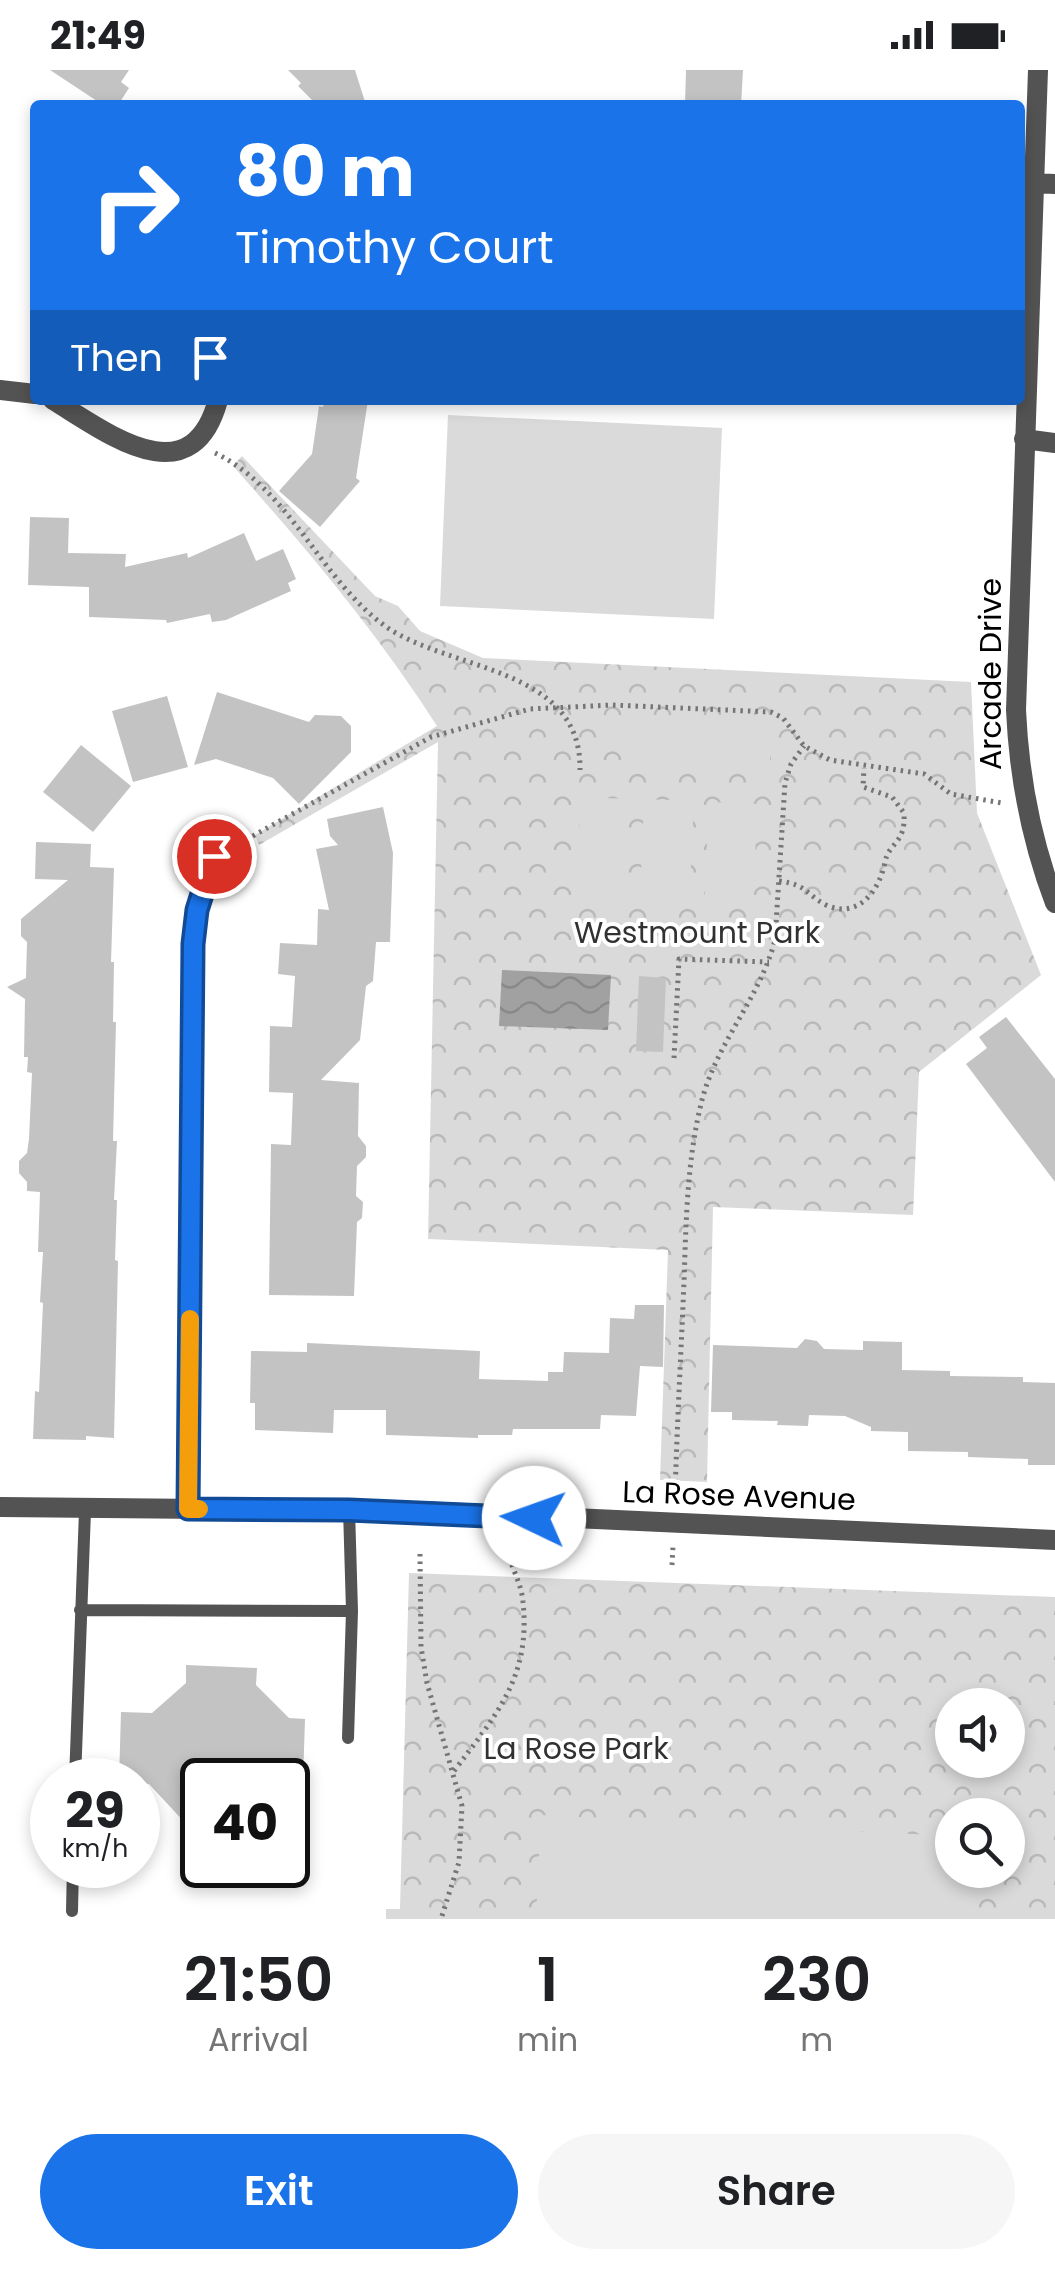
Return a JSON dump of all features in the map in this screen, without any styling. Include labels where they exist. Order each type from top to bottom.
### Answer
[{"type":"street","name":"Arcade Drive","points":[[1025,242],[1038,70]]},
{"type":"street","points":[[1032,183],[1055,184]]},
{"type":"street","points":[[0,390],[30,393]]},
{"type":"street","points":[[60,405],[143,450],[180,450],[194,444],[207,428],[216,405]]},
{"type":"street","name":"Arcade Drive","points":[[1024,405],[1016,710],[1025,805],[1055,903]]},
{"type":"street","points":[[1024,439],[1055,442]]},
{"type":"street","points":[[188,1509],[193,944],[197,910],[214,856]]},
{"type":"street","name":"La Rose Avenue","points":[[0,1508],[349,1510],[1055,1540]]},
{"type":"lane","points":[[348,1738],[352,1612],[349,1510]]},
{"type":"lane","points":[[77,1758],[84,1511]]},
{"type":"lane","points":[[80,1610],[352,1612]]},
{"type":"lane","points":[[72,1888],[72,1911]]},
{"type":"path","points":[[194,444],[240,465],[306,536],[356,599],[384,625],[406,638],[548,696],[560,708],[578,753],[580,770]]},
{"type":"path","points":[[214,856],[431,736],[530,709],[612,705],[771,712],[784,718],[804,746],[830,760],[924,774],[951,794],[964,798],[1025,805]]},
{"type":"path","points":[[675,1497],[692,1155],[702,1100],[719,1051],[769,962],[775,940],[785,783],[791,764],[804,746]]},
{"type":"path","points":[[778,882],[804,886],[822,903],[843,908],[864,902],[874,894],[887,854],[903,834],[904,813],[892,797],[863,787],[864,767]]},
{"type":"path","points":[[674,1058],[679,958],[769,962]]},
{"type":"path","points":[[672,1546],[672,1565]]},
{"type":"path","points":[[420,1554],[424,1665],[462,1806],[460,1862],[441,1919]]},
{"type":"path","points":[[454,1771],[517,1678],[523,1644],[523,1598],[509,1557]]},
{"type":"green space","points":[[448,415],[722,428],[714,619],[440,606]]},
{"type":"green space","name":"Westmount Park","points":[[242,456],[375,596],[398,606],[420,631],[483,658],[971,682],[977,813],[1041,975],[919,1072],[913,1215],[713,1207],[707,1482],[660,1480],[668,1250],[428,1239],[438,742],[259,845],[255,835],[437,726],[340,592],[233,466]]},
{"type":"green space","points":[[622,716],[771,719],[770,768],[621,764]]},
{"type":"green space","points":[[581,797],[629,799],[625,904],[575,902]]},
{"type":"green space","points":[[644,799],[694,801],[689,906],[640,904]]},
{"type":"green space","points":[[709,802],[757,804],[753,909],[704,907]]},
{"type":"green space","name":"La Rose Park","points":[[409,1573],[1055,1597],[1055,1919],[386,1919],[386,1909],[400,1909]]},
{"type":"green space","points":[[541,1815],[935,1835],[935,1888],[959,1888],[958,1919],[536,1919]]},
{"type":"water","points":[[502,970],[611,975],[608,1030],[499,1026]]},
{"type":"building","points":[[50,70],[129,70],[121,82],[129,88],[121,100],[95,100]]},
{"type":"building","points":[[288,70],[355,70],[364,100],[312,100],[298,86],[301,83]]},
{"type":"building","points":[[686,70],[743,70],[741,100],[685,100]]},
{"type":"building","points":[[367,405],[356,478],[360,481],[320,527],[279,491],[312,454],[319,406]]},
{"type":"building","points":[[30,517],[69,518],[68,553],[126,554],[125,567],[187,553],[188,558],[244,533],[256,561],[283,549],[296,579],[288,583],[291,591],[226,620],[212,622],[210,614],[167,623],[89,617],[89,587],[28,585]]},
{"type":"building","points":[[217,692],[309,722],[315,715],[341,716],[351,726],[351,752],[299,804],[273,778],[216,759],[194,765]]},
{"type":"building","points":[[167,696],[188,767],[133,782],[112,711]]},
{"type":"building","points":[[81,745],[131,786],[93,832],[43,792]]},
{"type":"building","points":[[383,807],[393,853],[390,942],[376,942],[373,981],[366,986],[360,1040],[321,1080],[359,1083],[358,1136],[366,1146],[366,1157],[357,1166],[356,1196],[363,1202],[362,1218],[357,1222],[354,1296],[269,1295],[271,1144],[291,1145],[293,1093],[269,1092],[270,1026],[292,1027],[295,976],[278,974],[280,943],[317,945],[318,909],[329,910],[316,849],[338,845],[330,836],[327,819]]},
{"type":"building","points":[[36,842],[91,844],[90,867],[114,868],[111,962],[116,1022],[113,1141],[117,1141],[114,1200],[118,1261],[114,1438],[33,1439],[43,1303],[43,1252],[38,1252],[40,1192],[27,1191],[27,1182],[19,1173],[19,1161],[27,1153],[29,1139],[32,1073],[27,1072],[28,1057],[24,1057],[25,999],[7,987],[26,978],[27,942],[21,936],[21,919],[68,880],[35,879]]},
{"type":"building","points":[[639,976],[666,978],[663,1052],[636,1051]]},
{"type":"building","points":[[1006,1017],[1055,1079],[1055,1182],[966,1064],[987,1048],[979,1037]]},
{"type":"building","points":[[635,1305],[664,1305],[663,1367],[640,1366],[636,1416],[601,1415],[600,1429],[513,1429],[512,1435],[478,1438],[386,1435],[386,1410],[334,1410],[333,1433],[255,1430],[255,1403],[250,1403],[251,1351],[307,1352],[307,1343],[480,1351],[479,1379],[548,1381],[548,1372],[563,1372],[564,1352],[609,1353],[610,1318],[634,1319]]},
{"type":"building","points":[[805,1339],[817,1341],[824,1349],[863,1350],[863,1341],[902,1342],[902,1370],[950,1371],[950,1376],[1023,1377],[1023,1382],[1055,1383],[1055,1465],[1028,1465],[1028,1459],[968,1457],[968,1452],[908,1451],[908,1432],[871,1431],[871,1427],[845,1416],[809,1415],[808,1426],[732,1420],[732,1412],[711,1412],[713,1345],[797,1348]]},
{"type":"building","points":[[186,1665],[257,1668],[256,1685],[289,1718],[305,1719],[304,1758],[180,1758],[180,1817],[160,1796],[160,1758],[120,1758],[121,1712],[152,1713],[186,1683]]},
{"type":"slow traffic","points":[[190,1319],[188,1509],[199,1509]]},
{"type":"route","points":[[214,856],[202,889],[193,944],[188,1509],[349,1510],[534,1518]]}]
